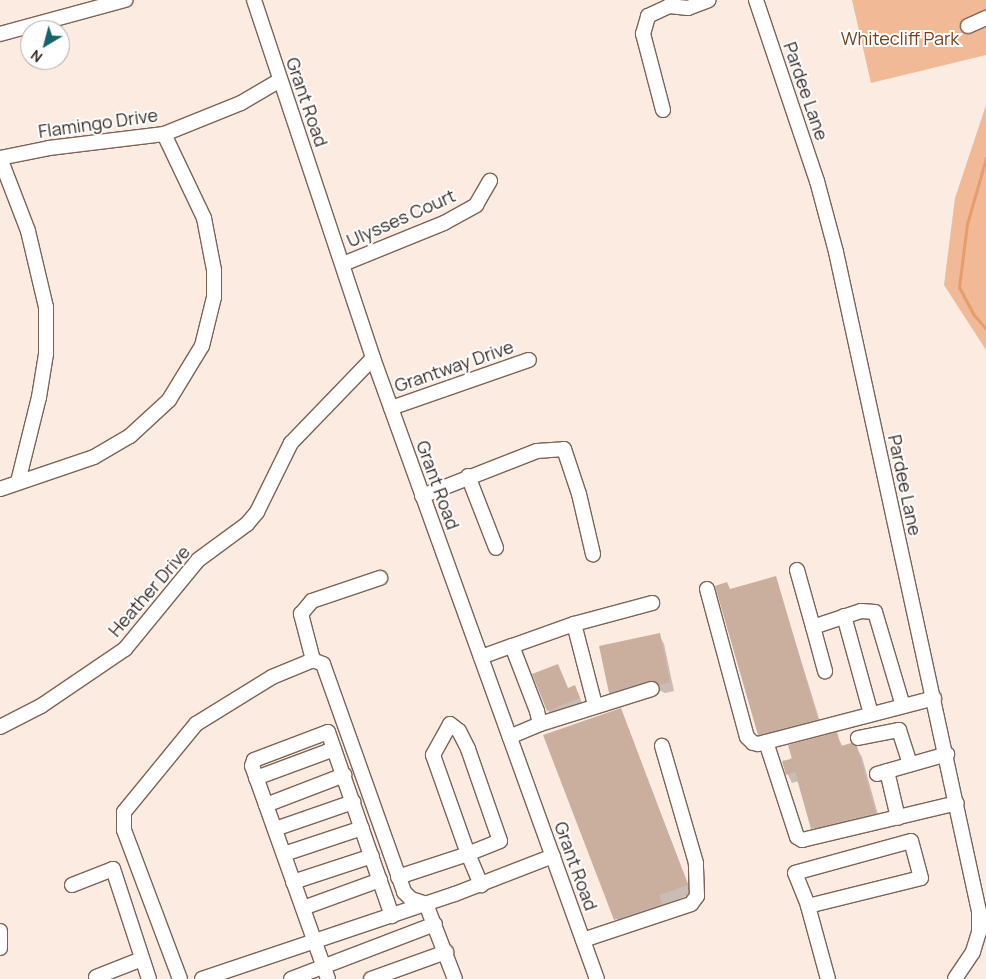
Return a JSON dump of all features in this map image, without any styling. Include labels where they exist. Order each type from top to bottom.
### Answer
[{"type":"street","name":"Grant Road","points":[[254,0],[373,358],[597,979]]},
{"type":"street","points":[[663,110],[643,34],[648,16],[669,6],[688,8],[709,0]]},
{"type":"street","name":"Pardee Lane","points":[[756,0],[818,182],[836,252],[947,754],[979,911],[980,932],[973,952],[955,979]]},
{"type":"street","points":[[0,34],[116,1]]},
{"type":"street","points":[[968,26],[986,18]]},
{"type":"street","name":"Flamingo Drive","points":[[0,158],[49,148],[164,134],[241,103],[280,80]]},
{"type":"street","points":[[0,489],[94,457],[130,436],[168,400],[202,346],[214,297],[214,270],[204,218],[164,134]]},
{"type":"street","points":[[0,158],[28,231],[46,308],[46,354],[41,388],[18,482]]},
{"type":"street","name":"Ulysses Court","points":[[342,264],[444,223],[476,206],[490,181]]},
{"type":"street","name":"Heather Drive","points":[[0,727],[41,706],[125,649],[198,560],[247,524],[257,512],[291,443],[373,358]]},
{"type":"street","name":"Grantway Drive","points":[[391,408],[529,360]]},
{"type":"street","points":[[422,496],[468,476],[537,451],[564,449],[579,494],[593,554]]},
{"type":"street","points":[[468,476],[496,548]]},
{"type":"street","points":[[796,570],[825,672]]},
{"type":"street","points":[[313,660],[301,614],[312,601],[380,578]]},
{"type":"street","points":[[707,589],[747,737],[758,744],[934,698]]},
{"type":"street","points":[[481,657],[574,624],[652,603]]},
{"type":"street","points":[[812,627],[861,611],[875,612],[903,706]]},
{"type":"street","points":[[844,616],[871,714]]},
{"type":"street","points":[[574,624],[595,705]]},
{"type":"street","points":[[512,646],[540,724]]},
{"type":"street","points":[[180,979],[124,830],[124,812],[196,724],[272,677],[313,660],[323,664],[398,877],[411,899],[426,904],[455,979]]},
{"type":"street","points":[[510,737],[540,724],[595,705],[652,689]]},
{"type":"street","points":[[398,877],[468,854],[500,841],[468,749],[460,731],[450,724],[433,755],[468,854],[481,885]]},
{"type":"street","points":[[858,738],[899,730],[910,764]]},
{"type":"street","points":[[326,973],[256,778],[254,760],[328,732],[392,916]]},
{"type":"street","points":[[766,742],[797,837],[802,840],[957,803]]},
{"type":"street","points":[[583,940],[691,904],[697,896],[696,863],[662,746]]},
{"type":"street","points":[[898,818],[882,772],[947,754]]},
{"type":"street","points":[[266,805],[344,775]]},
{"type":"street","points":[[275,829],[353,802]]},
{"type":"street","points":[[284,854],[362,828]]},
{"type":"street","points":[[808,906],[921,878],[911,840],[794,872],[808,906],[828,979]]},
{"type":"street","points":[[294,882],[372,856]]},
{"type":"street","points":[[202,979],[481,885],[553,856]]},
{"type":"street","points":[[72,885],[112,869],[149,979]]},
{"type":"street","points":[[303,908],[380,880]]},
{"type":"street","points":[[291,979],[326,973],[435,924]]},
{"type":"street","points":[[0,931],[0,948]]},
{"type":"street","points":[[371,979],[446,952]]},
{"type":"street","points":[[96,977],[142,959]]},
{"type":"green space","name":"Whitecliff Park","points":[[852,0],[986,0],[986,55],[871,83]]},
{"type":"green space","points":[[986,105],[986,350],[944,285],[955,198]]},
{"type":"building","points":[[776,576],[818,719],[758,735],[715,586],[727,582],[730,589]]},
{"type":"building","points":[[660,633],[670,682],[659,685],[650,681],[609,693],[599,646]]},
{"type":"building","points":[[558,664],[568,688],[575,685],[580,698],[547,711],[532,674]]},
{"type":"building","points":[[621,708],[688,885],[659,895],[662,904],[614,920],[543,735]]},
{"type":"building","points":[[837,732],[841,746],[851,743],[857,746],[876,813],[811,829],[795,772],[786,775],[782,761],[792,759],[788,745]]},
{"type":"waterway","points":[[986,158],[967,224],[959,287],[974,315],[986,329]]}]
